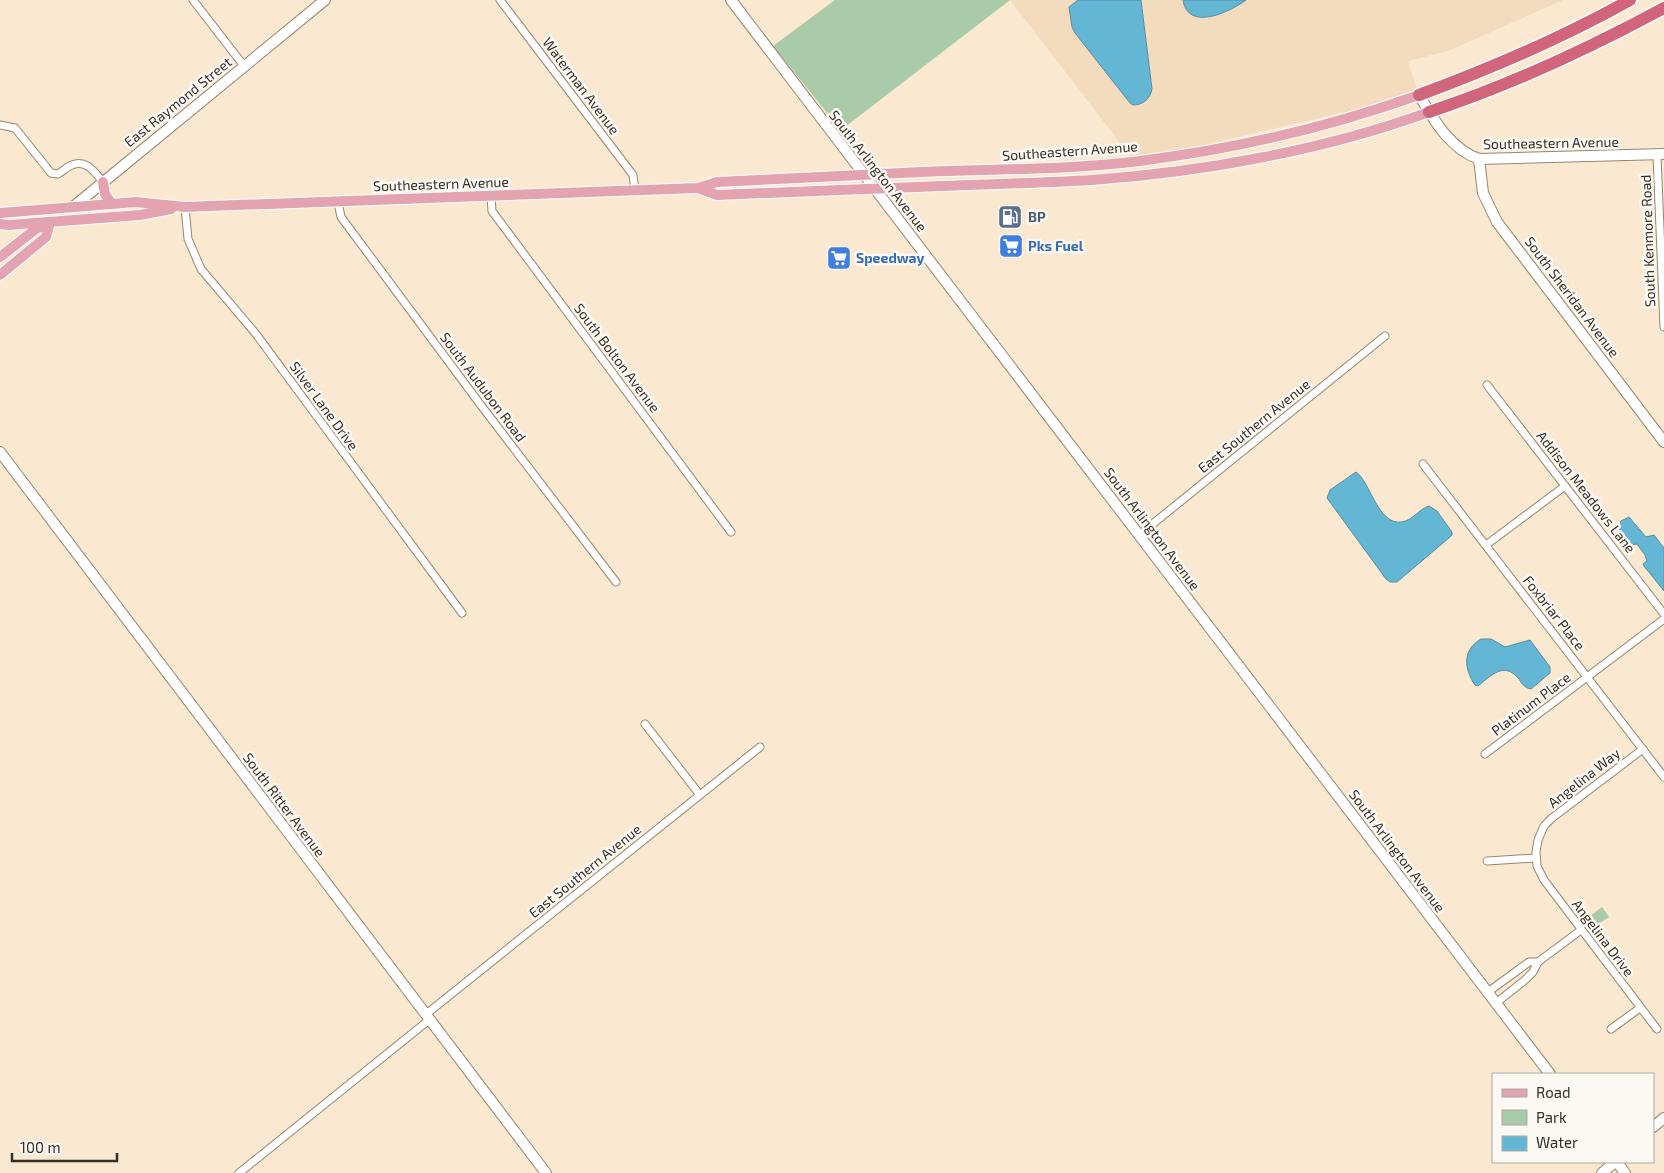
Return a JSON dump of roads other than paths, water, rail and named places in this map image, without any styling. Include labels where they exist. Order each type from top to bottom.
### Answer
[{"type":"highway","points":[[1419,95],[1480,73],[1560,37],[1630,0]]},
{"type":"highway","points":[[1429,112],[1531,74],[1602,41],[1664,8]]},
{"type":"main road","name":"East Raymond Street","points":[[0,257],[37,228],[52,223],[73,207],[326,0]]},
{"type":"main road","name":"South Arlington Avenue","points":[[731,0],[1549,1073]]},
{"type":"main road","name":"Southeastern Avenue","points":[[0,213],[136,202],[185,207],[338,202],[698,188],[717,182],[916,172],[1082,167],[1222,148],[1357,116],[1419,95],[1429,112],[1455,146],[1479,160],[1661,154]]},
{"type":"main road","name":"Southeastern Avenue","points":[[698,188],[717,195],[1078,181],[1183,170],[1249,159],[1372,130],[1429,112]]},
{"type":"main road","name":"South Sheridan Avenue","points":[[1479,160],[1483,193],[1497,222],[1664,442]]},
{"type":"main road","points":[[103,182],[106,194],[112,204]]},
{"type":"main road","name":"Southeastern Avenue","points":[[4,224],[52,223],[140,215],[185,207]]},
{"type":"main road","name":"East Raymond Street","points":[[0,275],[46,237],[52,223]]},
{"type":"main road","points":[[4,224],[15,236],[15,244]]},
{"type":"main road","name":"South Ritter Avenue","points":[[0,452],[546,1173]]},
{"type":"main road","points":[[1654,1126],[1664,1118]]},
{"type":"main road","points":[[1602,1173],[1615,1163]]},
{"type":"main road","points":[[1617,1163],[1625,1173]]},
{"type":"street","points":[[193,0],[244,66]]},
{"type":"street","name":"Waterman Avenue","points":[[500,0],[633,175],[636,190]]},
{"type":"street","points":[[0,125],[15,128],[51,173],[58,174],[72,165],[80,163],[88,165],[103,182]]},
{"type":"street","name":"South Kenmore Road","points":[[1661,154],[1664,327]]},
{"type":"street","name":"South Bolton Avenue","points":[[491,196],[492,211],[731,532]]},
{"type":"street","name":"South Audubon Road","points":[[338,202],[341,217],[480,404],[616,582]]},
{"type":"street","name":"Silver Lane Drive","points":[[185,207],[188,239],[202,268],[256,334],[462,613]]},
{"type":"street","name":"East Southern Avenue","points":[[1139,535],[1384,336]]},
{"type":"street","name":"Addison Meadows Lane","points":[[1487,385],[1664,614]]},
{"type":"street","name":"Foxbriar Place","points":[[1423,464],[1664,777]]},
{"type":"street","points":[[1486,545],[1565,486]]},
{"type":"street","name":"Platinum Place","points":[[1485,754],[1664,619]]},
{"type":"street","points":[[645,724],[700,795]]},
{"type":"street","name":"East Southern Avenue","points":[[239,1173],[427,1017],[760,747]]},
{"type":"street","name":"Angelina Way","points":[[1536,858],[1536,847],[1540,835],[1552,818],[1643,749]]},
{"type":"street","points":[[1487,862],[1536,858]]},
{"type":"street","name":"Angelina Drive","points":[[1536,858],[1544,880],[1657,1029]]},
{"type":"street","points":[[1496,1003],[1525,980],[1533,972],[1538,962],[1581,930]]},
{"type":"street","points":[[1488,992],[1528,962],[1538,962]]},
{"type":"street","points":[[1611,1029],[1640,1008]]},
{"type":"water","points":[[1078,0],[1141,0],[1152,89],[1150,96],[1143,103],[1133,105],[1130,103],[1075,33],[1072,27],[1069,7]]},
{"type":"water","points":[[1183,0],[1246,0],[1220,14],[1201,17],[1193,15],[1186,10]]},
{"type":"water","points":[[1356,472],[1387,517],[1394,521],[1402,522],[1429,506],[1437,511],[1452,532],[1450,537],[1397,582],[1390,582],[1386,579],[1327,498],[1330,490]]},
{"type":"water","points":[[1629,517],[1646,537],[1654,535],[1664,548],[1664,591],[1644,566],[1643,564],[1647,561],[1637,544],[1629,545],[1621,534],[1621,521]]},
{"type":"water","points":[[1481,639],[1491,639],[1505,647],[1530,640],[1550,667],[1550,673],[1531,689],[1524,686],[1514,674],[1503,670],[1493,674],[1478,686],[1475,685],[1469,673],[1467,660],[1470,649]]},
{"type":"place","name":"BP","points":[[1010,217]]},
{"type":"place","name":"Pks Fuel","points":[[1011,246]]},
{"type":"place","name":"Speedway","points":[[839,258]]}]
